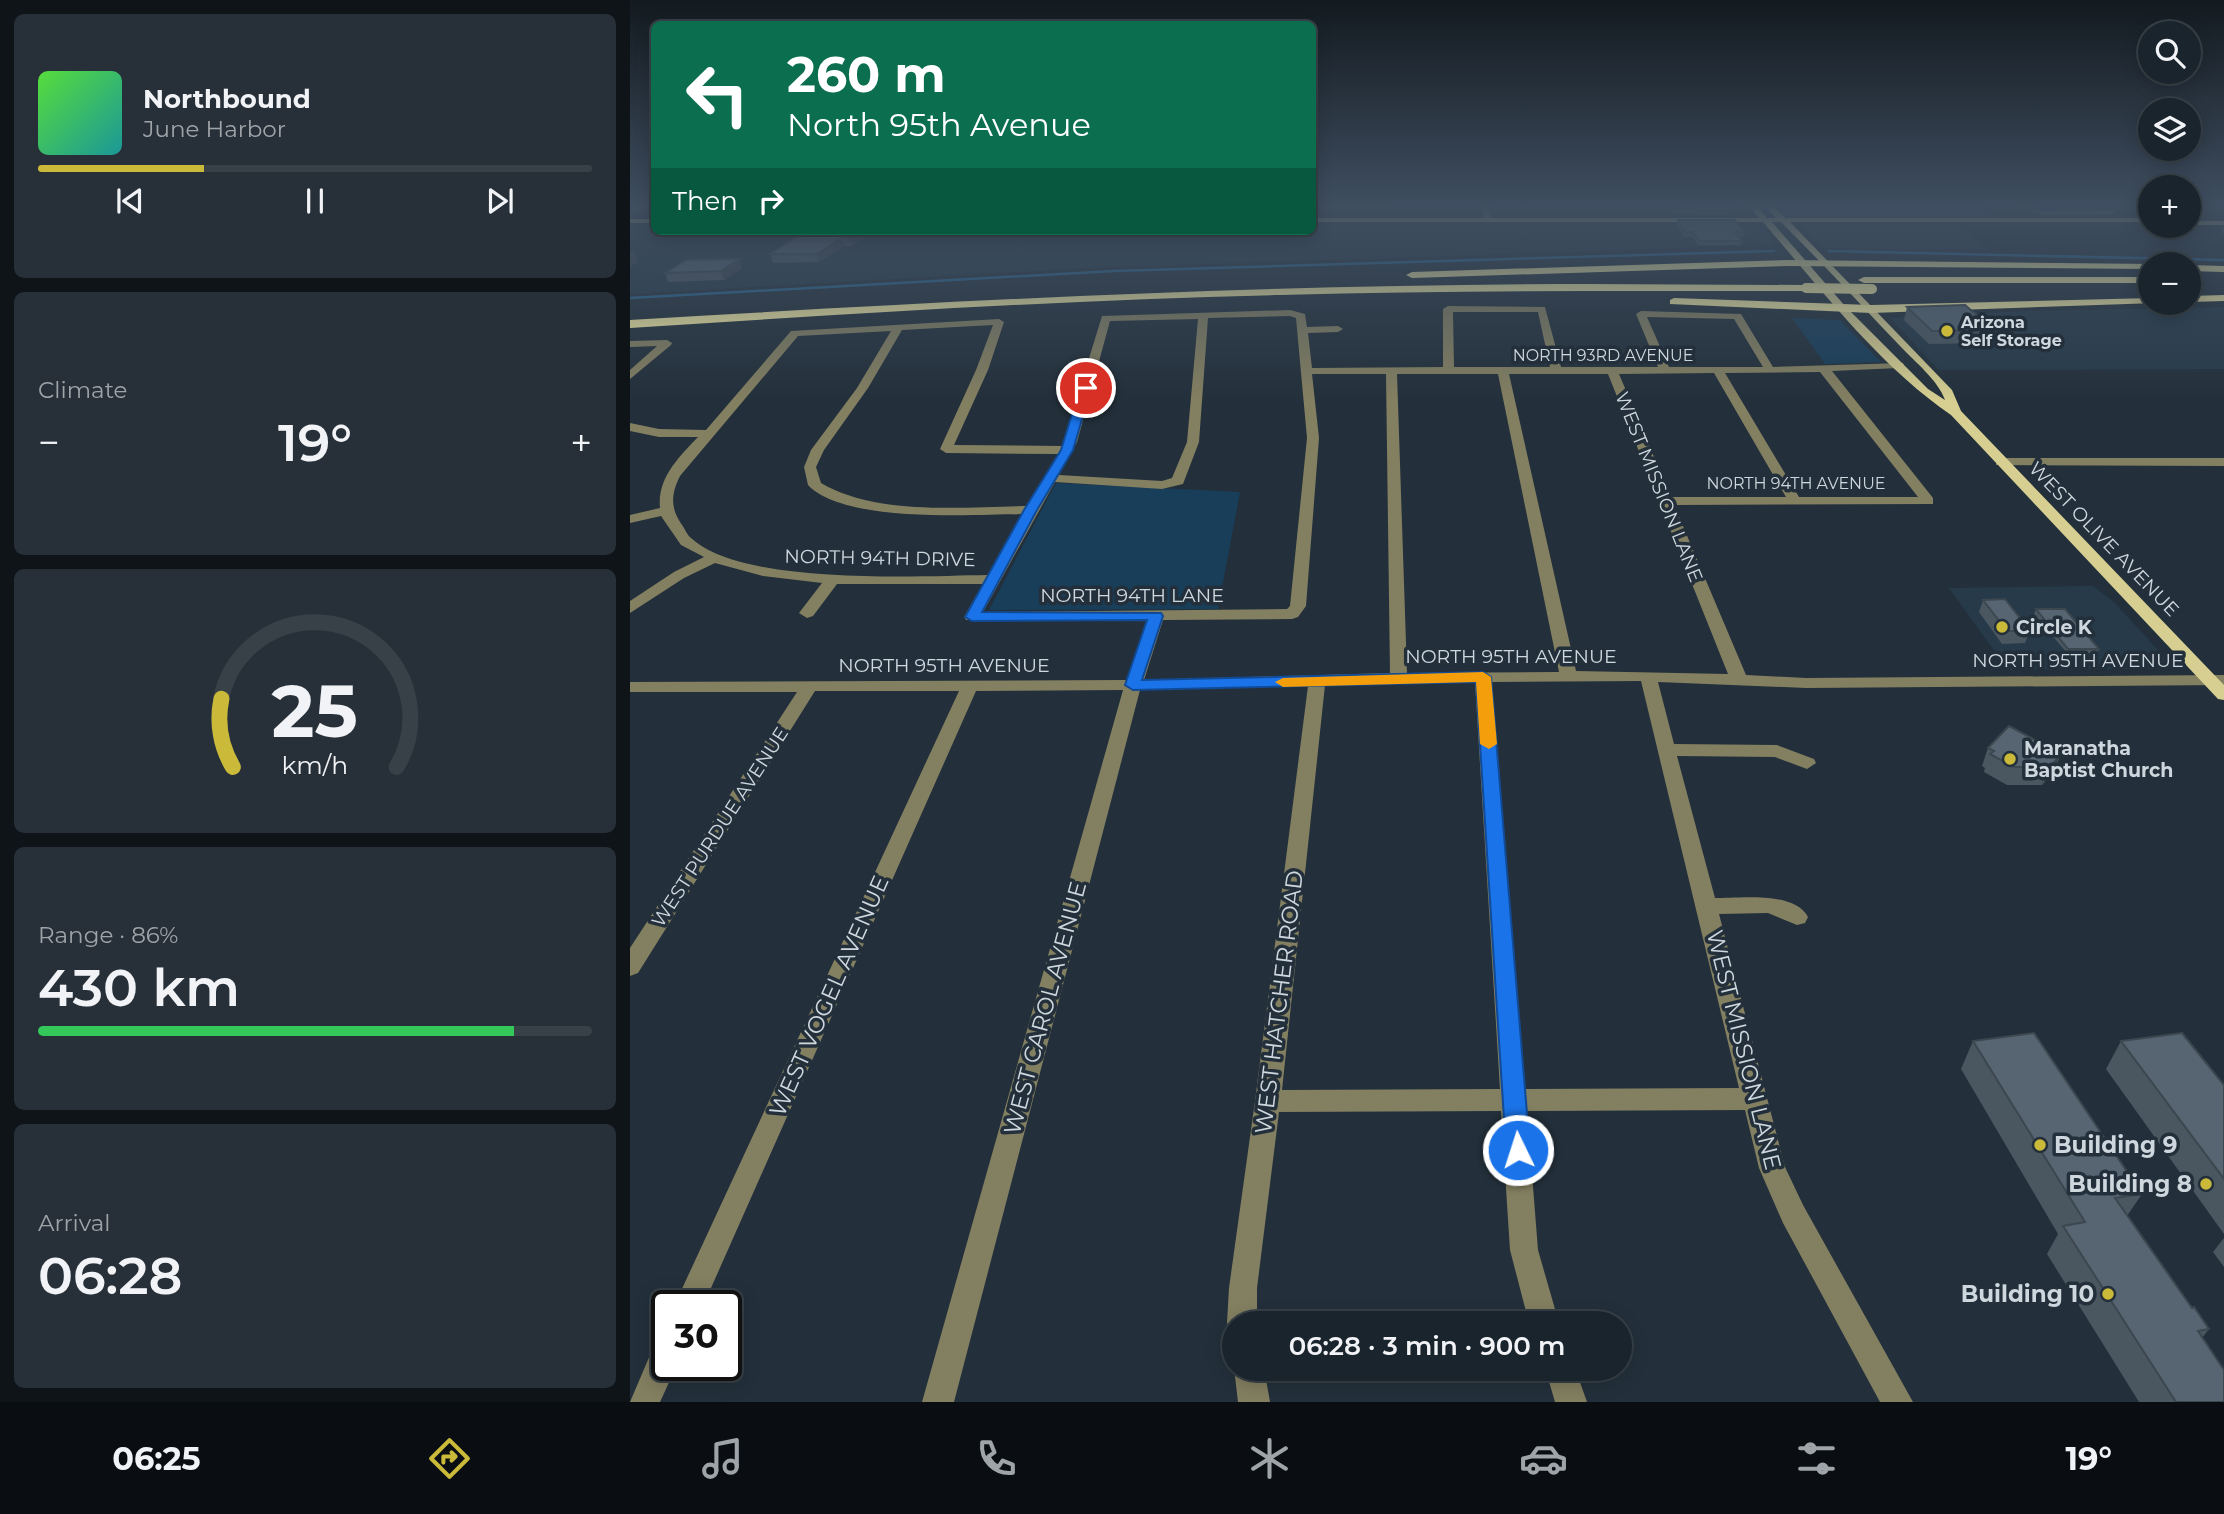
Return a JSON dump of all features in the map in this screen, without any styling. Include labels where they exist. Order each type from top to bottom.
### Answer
[{"type":"highway","points":[[1401,275],[1520,271]]},
{"type":"highway","points":[[630,314],[1374,276]]},
{"type":"highway","points":[[1144,287],[1448,280],[1804,284],[2138,280]]},
{"type":"highway","points":[[2201,280],[2224,281]]},
{"type":"highway","points":[[630,324],[986,303],[1371,289],[1804,284]]},
{"type":"highway","points":[[1868,284],[2138,289]]},
{"type":"highway","points":[[2201,289],[2224,289]]},
{"type":"highway","points":[[986,303],[1296,295],[1633,300]]},
{"type":"highway","points":[[2201,299],[2224,298]]},
{"type":"highway","points":[[1647,301],[1871,309],[2138,301]]},
{"type":"main road","name":"WEST OLIVE AVENUE","points":[[1809,271],[1924,391],[1955,412],[2217,680],[2224,695]]},
{"type":"main road","name":"WEST OLIVE AVENUE","points":[[1836,271],[1948,392],[1955,412]]},
{"type":"main road","points":[[1862,328],[1887,342],[1911,362],[1923,364]]},
{"type":"street","points":[[1449,371],[1448,309],[1542,309],[1556,371]]},
{"type":"street","points":[[993,579],[1030,510],[1067,450],[1106,318],[1298,313],[1303,330],[1306,371]]},
{"type":"street","points":[[1049,478],[1172,484],[1178,481],[1193,442],[1203,314]]},
{"type":"street","points":[[1665,371],[1642,314],[1737,316],[1770,370]]},
{"type":"street","points":[[630,519],[667,510],[666,493],[671,479],[763,375],[795,333],[999,323],[982,370],[946,449],[1067,450]]},
{"type":"street","points":[[898,328],[872,374],[813,459],[809,471],[818,490],[848,503],[881,508],[1030,510]]},
{"type":"street","points":[[1303,330],[1338,329]]},
{"type":"street","points":[[630,344],[667,343],[630,376]]},
{"type":"street","name":"NORTH 93RD AVENUE","points":[[1306,371],[1718,371],[1899,365]]},
{"type":"street","name":"NORTH 94TH AVENUE","points":[[1664,501],[1928,501],[1823,368]]},
{"type":"street","points":[[1391,370],[1399,678]]},
{"type":"street","name":"NORTH 94TH LANE","points":[[993,579],[972,617],[1292,614],[1298,606],[1313,444],[1306,371]]},
{"type":"street","points":[[1503,371],[1569,677]]},
{"type":"street","name":"WEST MISSION LANE","points":[[1612,371],[1739,680]]},
{"type":"street","points":[[1718,371],[1795,501]]},
{"type":"street","points":[[630,427],[659,433],[710,434]]},
{"type":"street","points":[[2001,462],[2224,462]]},
{"type":"street","name":"NORTH 94TH DRIVE","points":[[667,510],[670,523],[680,538],[714,558],[773,575],[833,579],[993,579]]},
{"type":"street","points":[[630,608],[678,575],[714,558]]},
{"type":"street","points":[[807,613],[833,579]]},
{"type":"street","name":"WEST CAROL AVENUE","points":[[938,1402],[1133,685],[1156,616]]},
{"type":"street","name":"NORTH 95TH AVENUE","points":[[630,687],[1133,685],[1399,678],[1648,676],[1806,683],[2217,680]]},
{"type":"street","name":"WEST MISSION LANE","points":[[1648,676],[1772,1168],[1793,1214],[1897,1402]]},
{"type":"street","points":[[1483,677],[1524,1250],[1540,1311]]},
{"type":"street","name":"WEST HATCHER ROAD","points":[[1242,1311],[1317,681]]},
{"type":"street","name":"WEST VOGEL AVENUE","points":[[695,1290],[970,686]]},
{"type":"street","name":"WEST PURDUE AVENUE","points":[[630,967],[810,687]]},
{"type":"street","points":[[1667,750],[1777,751],[1807,763]]},
{"type":"street","points":[[1707,906],[1771,905],[1797,917]]},
{"type":"street","points":[[1268,1101],[1756,1099]]},
{"type":"street","points":[[644,1402],[654,1381]]},
{"type":"street","points":[[1251,1381],[1254,1402]]},
{"type":"street","points":[[1564,1381],[1571,1402]]},
{"type":"shaded area","points":[[630,271],[1029,271],[630,294]]},
{"type":"shaded area","points":[[2201,307],[2224,307],[2224,369],[1939,370],[1890,318],[2138,309],[2138,315],[2201,315]]},
{"type":"shaded area","points":[[1792,318],[1840,320],[1881,362],[1825,364]]},
{"type":"shaded area","points":[[1056,483],[1240,492],[1218,609],[989,610]]},
{"type":"shaded area","points":[[2093,586],[2114,602],[2167,660],[2166,666],[2160,669],[2008,670],[1949,588]]},
{"type":"building","points":[[668,271],[709,271],[665,273]]},
{"type":"building","points":[[1965,305],[1994,330],[1932,331],[1907,307]]},
{"type":"building","points":[[2005,599],[2030,631],[2007,631],[1983,600]]},
{"type":"building","name":"Circle K","points":[[2036,609],[2065,609],[2099,649],[2068,649]]},
{"type":"building","points":[[2009,726],[2061,754],[2050,767],[2014,767],[1990,754],[1994,751],[1988,748]]},
{"type":"building","points":[[2034,1033],[2142,1194],[2115,1198],[2209,1329],[2198,1331],[2224,1370],[2224,1402],[2176,1402],[2063,1226],[2085,1222],[1973,1041]]},
{"type":"building","points":[[2182,1033],[2224,1085],[2224,1179],[2121,1041]]},
{"type":"waterway","points":[[630,298],[1106,271]]},
{"type":"slow traffic","points":[[1283,682],[1483,677],[1489,744]]},
{"type":"place","name":"Arizona Self Storage","points":[[1947,331]]},
{"type":"place","name":"Circle K","points":[[2002,627]]},
{"type":"place","name":"Maranatha Baptist Church","points":[[2010,759]]},
{"type":"place","name":"Building 9","points":[[2040,1145]]},
{"type":"place","name":"Building 8","points":[[2206,1184]]},
{"type":"place","name":"Building 10","points":[[2108,1294]]},
{"type":"route","points":[[1086,388],[1071,442],[1030,510],[972,617],[1156,616],[1133,685],[1483,677],[1518,1150]]}]
